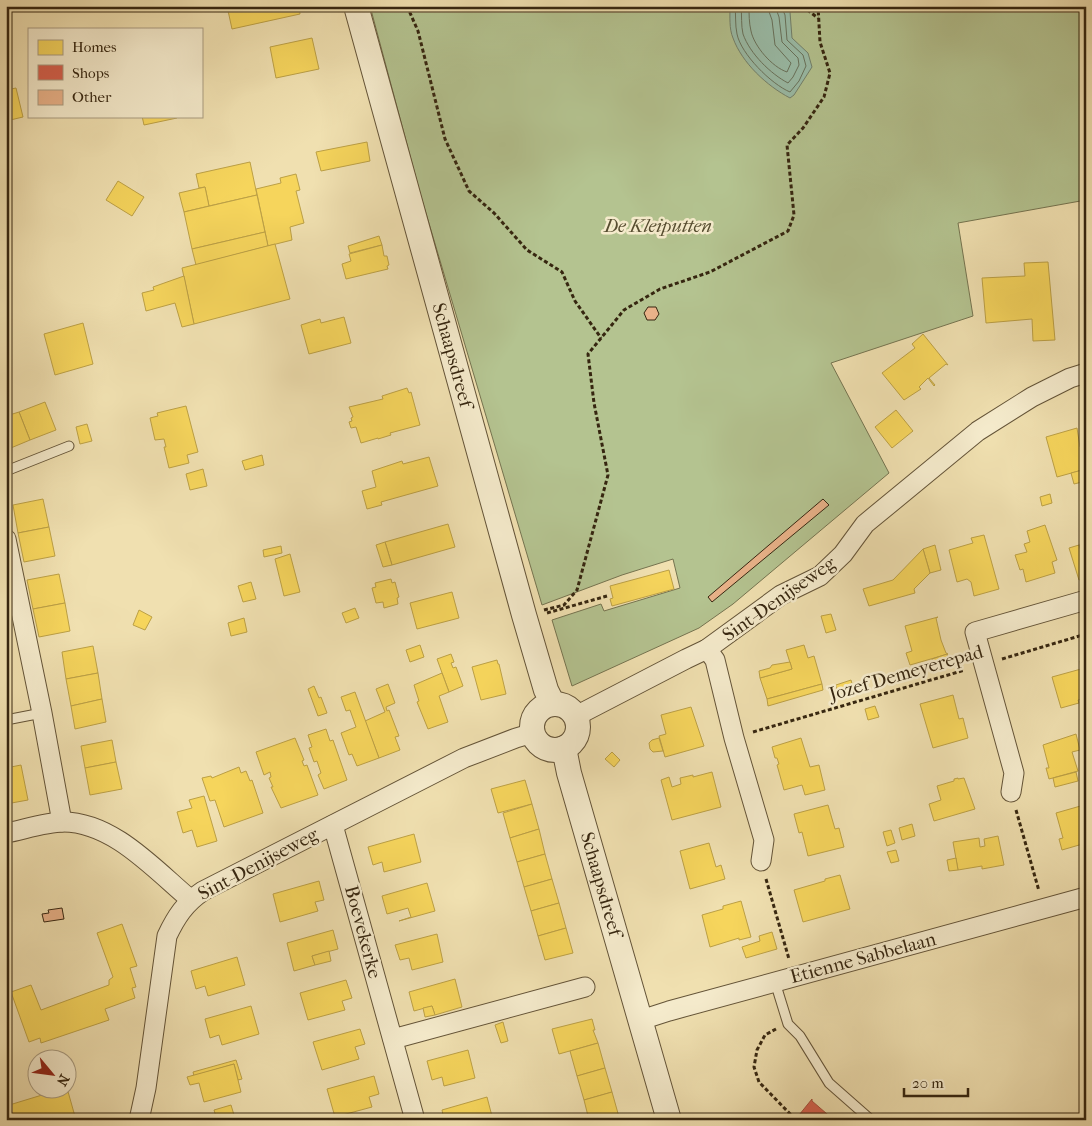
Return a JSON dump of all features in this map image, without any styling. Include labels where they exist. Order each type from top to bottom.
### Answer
[{"type":"street","name":"Schaapsdreef","points":[[356,6],[525,617],[546,690],[553,704]]},
{"type":"street","name":"Sint-Denijseweg","points":[[576,716],[707,649],[781,595],[820,576],[843,554],[865,524],[978,431],[1032,397],[1070,378],[1086,373]]},
{"type":"street","points":[[6,539],[13,604],[42,713],[62,822]]},
{"type":"street","points":[[1011,792],[1014,773],[975,632],[1086,600]]},
{"type":"street","points":[[707,649],[715,660],[734,738],[764,840],[761,861]]},
{"type":"street","points":[[553,704],[565,706],[576,716],[578,733],[572,743],[564,748],[553,750],[544,747],[538,742],[532,727],[536,714],[546,706],[553,704]]},
{"type":"street","name":"Sint-Denijseweg","points":[[139,1120],[146,1088],[167,936],[177,915],[191,900],[203,891],[464,758],[516,738],[534,734]]},
{"type":"street","name":"Schaapsdreef","points":[[564,748],[569,773],[668,1120]]},
{"type":"street","points":[[6,833],[62,822],[84,825],[105,832],[127,846],[191,900]]},
{"type":"street","name":"Boevekerke","points":[[334,825],[415,1120]]},
{"type":"street","name":"Etienne Sabbelaan","points":[[641,1020],[1086,897]]},
{"type":"street","points":[[393,1039],[585,987]]},
{"type":"lane","points":[[6,471],[69,446]]},
{"type":"lane","points":[[6,720],[42,713]]},
{"type":"lane","points":[[775,982],[788,1024],[800,1036],[829,1082],[872,1120]]},
{"type":"path","points":[[407,6],[418,31],[445,139],[469,191],[494,213],[527,250],[562,272],[574,301],[601,338]]},
{"type":"path","points":[[802,6],[819,18]]},
{"type":"path","points":[[525,617],[564,605],[577,590],[608,475],[594,403],[588,354],[624,310],[660,289],[710,272],[788,231],[794,215],[787,145],[803,128],[824,97],[830,73],[820,42],[818,6]]},
{"type":"path","points":[[525,617],[606,596]]},
{"type":"path","name":"Jozef Demeyerepad","points":[[734,738],[1086,634]]},
{"type":"path","points":[[1011,792],[1044,908]]},
{"type":"path","points":[[761,861],[794,977]]},
{"type":"path","points":[[788,1024],[765,1035],[757,1050],[754,1066],[759,1082],[795,1119]]},
{"type":"green space","name":"De Kleiputten","points":[[370,6],[1086,6],[1086,200],[958,223],[973,316],[831,363],[889,473],[733,604],[699,628],[572,686],[552,620],[601,604],[604,611],[680,588],[673,559],[622,575],[542,605],[420,193]]},
{"type":"water","points":[[730,6],[784,6],[790,12],[792,38],[808,53],[812,67],[794,95],[790,98],[756,73],[742,56],[732,34]]},
{"type":"building: Homes","points":[[227,6],[299,6],[300,14],[232,29]]},
{"type":"building: Homes","points":[[312,38],[319,69],[276,78],[270,47]]},
{"type":"building: Homes","points":[[16,88],[23,117],[6,121],[6,90]]},
{"type":"building: Homes","points":[[142,118],[177,118],[144,125]]},
{"type":"building: Homes","points":[[367,142],[370,161],[321,171],[316,152]]},
{"type":"building: Homes","points":[[250,162],[257,195],[209,206],[205,187],[199,188],[196,174]]},
{"type":"building: Homes","points":[[296,174],[300,190],[296,191],[304,223],[290,227],[292,240],[268,246],[256,189],[281,183],[280,178]]},
{"type":"building: Homes","points":[[118,181],[144,197],[132,216],[106,200]]},
{"type":"building: Homes","points":[[205,187],[209,206],[184,212],[179,193]]},
{"type":"building: Homes","points":[[257,195],[265,232],[192,249],[184,212]]},
{"type":"building: Homes","points":[[265,232],[268,246],[196,265],[192,249]]},
{"type":"building: Homes","points":[[379,236],[382,245],[350,253],[348,246]]},
{"type":"building: Homes","points":[[275,244],[290,299],[194,324],[182,268]]},
{"type":"building: Homes","points":[[382,245],[384,256],[387,256],[388,269],[346,279],[342,264],[351,261],[349,254]]},
{"type":"building: Homes","points":[[1083,248],[1086,248],[1086,278],[1085,278]]},
{"type":"building: Homes","points":[[1048,262],[1055,340],[1033,341],[1032,319],[986,323],[982,278],[1025,276],[1024,263]]},
{"type":"building: Homes","points":[[184,276],[194,324],[182,327],[175,303],[146,311],[142,293],[154,290],[153,287]]},
{"type":"building: Homes","points":[[344,317],[351,343],[309,354],[301,325],[320,319],[321,323]]},
{"type":"building: Homes","points":[[83,323],[93,364],[55,375],[44,334]]},
{"type":"building: Homes","points":[[923,334],[948,365],[946,364],[929,378],[934,386],[928,378],[919,387],[921,389],[904,400],[882,373],[915,348],[912,344]]},
{"type":"building: Homes","points":[[407,388],[409,393],[411,392],[420,425],[361,443],[356,427],[351,428],[349,422],[352,421],[351,418],[353,417],[349,407],[383,399],[382,396]]},
{"type":"building: Homes","points":[[45,402],[56,430],[30,440],[19,412]]},
{"type":"building: Homes","points":[[186,406],[198,452],[187,455],[189,463],[169,468],[164,439],[155,440],[150,418],[158,416],[157,413]]},
{"type":"building: Homes","points":[[896,410],[913,431],[892,448],[875,427]]},
{"type":"building: Homes","points":[[19,412],[30,440],[6,450],[6,416]]},
{"type":"building: Homes","points":[[87,424],[92,441],[80,444],[76,427]]},
{"type":"building: Homes","points":[[1077,428],[1080,447],[1086,445],[1086,469],[1057,477],[1046,437]]},
{"type":"building: Homes","points":[[262,455],[264,465],[245,470],[242,461]]},
{"type":"building: Homes","points":[[429,457],[438,486],[381,502],[382,505],[367,509],[362,491],[376,487],[372,471],[402,461],[403,464]]},
{"type":"building: Homes","points":[[203,469],[207,486],[190,490],[186,474]]},
{"type":"building: Homes","points":[[1086,469],[1086,481],[1074,484],[1071,473]]},
{"type":"building: Homes","points":[[1050,494],[1052,503],[1042,506],[1040,497]]},
{"type":"building: Homes","points":[[43,499],[49,527],[18,533],[13,505]]},
{"type":"building: Homes","points":[[448,524],[455,547],[392,565],[385,542]]},
{"type":"building: Homes","points":[[1045,525],[1057,560],[1052,562],[1055,573],[1026,582],[1023,569],[1020,570],[1015,555],[1027,552],[1024,544],[1030,542],[1027,531]]},
{"type":"building: Homes","points":[[49,527],[55,556],[24,562],[18,533]]},
{"type":"building: Homes","points":[[984,535],[999,589],[974,596],[971,582],[967,579],[957,582],[949,550],[973,543],[971,538]]},
{"type":"building: Homes","points":[[385,542],[392,565],[383,567],[376,545]]},
{"type":"building: Homes","points":[[1086,543],[1086,565],[1085,565],[1079,545]]},
{"type":"building: Homes","points":[[935,545],[941,570],[930,573],[923,549]]},
{"type":"building: Homes","points":[[1079,545],[1086,567],[1086,578],[1079,580],[1069,548]]},
{"type":"building: Homes","points":[[281,546],[282,553],[264,557],[263,550]]},
{"type":"building: Homes","points":[[923,549],[930,573],[914,589],[915,593],[869,606],[863,589],[893,580]]},
{"type":"building: Homes","points":[[290,554],[300,592],[284,596],[275,559]]},
{"type":"building: Homes","points":[[669,570],[674,589],[612,606],[610,599],[613,598],[610,586]]},
{"type":"building: Homes","points":[[59,574],[65,603],[33,609],[27,580]]},
{"type":"building: Homes","points":[[391,579],[392,583],[395,582],[399,597],[397,598],[398,604],[384,608],[383,602],[376,603],[372,588],[376,587],[375,583]]},
{"type":"building: Homes","points":[[251,582],[256,599],[243,602],[238,586]]},
{"type":"building: Homes","points":[[452,592],[459,618],[417,629],[410,603]]},
{"type":"building: Homes","points":[[65,603],[70,631],[39,637],[33,609]]},
{"type":"building: Homes","points":[[355,608],[359,618],[346,623],[342,613]]},
{"type":"building: Homes","points":[[139,610],[152,617],[145,630],[133,625]]},
{"type":"building: Homes","points":[[831,614],[836,630],[826,633],[821,616]]},
{"type":"building: Homes","points":[[938,617],[936,618],[941,640],[948,654],[910,665],[906,653],[912,651],[905,626]]},
{"type":"building: Homes","points":[[244,618],[247,632],[231,636],[228,623]]},
{"type":"building: Homes","points":[[6,637],[10,656],[6,656]]},
{"type":"building: Homes","points":[[420,645],[424,657],[410,662],[406,650]]},
{"type":"building: Homes","points":[[804,645],[808,658],[814,656],[822,684],[767,699],[760,678],[792,669],[786,650]]},
{"type":"building: Homes","points":[[93,646],[98,673],[66,679],[62,652]]},
{"type":"building: Homes","points":[[451,654],[454,662],[451,663],[453,668],[456,667],[463,686],[449,692],[437,659]]},
{"type":"building: Homes","points":[[947,654],[949,663],[934,667],[932,659]]},
{"type":"building: Homes","points":[[1086,659],[1086,698],[1078,700],[1079,703],[1061,708],[1052,677],[1081,669],[1080,661]]},
{"type":"building: Homes","points":[[497,660],[506,694],[481,700],[472,667]]},
{"type":"building: Homes","points":[[790,662],[792,669],[760,678],[759,671],[770,668],[772,665]]},
{"type":"building: Homes","points":[[98,673],[102,699],[71,706],[66,679]]},
{"type":"building: Homes","points":[[442,673],[449,692],[439,696],[448,722],[428,729],[417,702],[419,701],[414,685]]},
{"type":"building: Homes","points":[[851,680],[854,691],[838,695],[836,685]]},
{"type":"building: Homes","points":[[388,684],[395,703],[386,707],[387,711],[389,710],[399,736],[395,737],[400,750],[379,758],[365,721],[385,712],[376,689]]},
{"type":"building: Homes","points":[[822,684],[823,690],[768,706],[767,699]]},
{"type":"building: Homes","points":[[314,686],[319,698],[321,697],[327,713],[318,716],[308,689]]},
{"type":"building: Homes","points":[[355,692],[379,758],[357,766],[352,754],[349,755],[341,733],[356,727],[350,710],[346,711],[341,697]]},
{"type":"building: Homes","points":[[953,695],[959,719],[963,718],[968,738],[933,748],[920,704]]},
{"type":"building: Homes","points":[[102,699],[106,722],[75,729],[71,706]]},
{"type":"building: Homes","points":[[875,706],[879,717],[868,720],[865,709]]},
{"type":"building: Homes","points":[[691,707],[704,746],[665,757],[659,736],[666,734],[661,715]]},
{"type":"building: Homes","points":[[326,729],[330,741],[333,740],[347,780],[324,789],[318,775],[321,773],[317,761],[314,762],[309,748],[312,747],[308,735]]},
{"type":"building: Homes","points":[[1076,734],[1080,750],[1072,752],[1078,771],[1049,779],[1046,768],[1049,768],[1043,745]]},
{"type":"building: Homes","points":[[295,738],[304,760],[302,761],[304,766],[307,765],[318,795],[281,808],[271,787],[273,787],[269,778],[271,777],[270,772],[264,775],[256,752]]},
{"type":"building: Homes","points":[[659,738],[663,751],[653,752],[650,749],[649,743]]},
{"type":"building: Homes","points":[[801,738],[810,767],[819,765],[825,790],[805,795],[802,785],[784,790],[777,765],[779,764],[772,747]]},
{"type":"building: Homes","points":[[112,740],[116,762],[85,768],[81,746]]},
{"type":"building: Homes","points":[[612,752],[620,760],[614,767],[605,759]]},
{"type":"building: Homes","points":[[116,762],[122,789],[90,795],[85,768]]},
{"type":"building: Homes","points":[[21,765],[28,800],[6,804],[6,768]]},
{"type":"building: Homes","points":[[239,767],[241,773],[246,771],[250,781],[252,780],[263,813],[224,827],[215,800],[210,801],[202,778],[211,776],[212,778]]},
{"type":"building: Homes","points":[[712,772],[721,807],[672,820],[661,780],[669,777],[672,787],[681,784],[680,778]]},
{"type":"building: Homes","points":[[1076,772],[1078,781],[1055,787],[1053,778]]},
{"type":"building: Homes","points":[[958,778],[964,778],[975,809],[934,821],[929,804],[941,800],[937,786]]},
{"type":"building: Homes","points":[[525,780],[532,804],[498,813],[491,789]]},
{"type":"building: Homes","points":[[204,796],[217,841],[197,847],[192,830],[183,833],[177,812],[192,808],[189,800]]},
{"type":"building: Homes","points":[[532,804],[539,829],[510,838],[503,813]]},
{"type":"building: Homes","points":[[828,805],[835,829],[839,828],[844,847],[808,856],[802,832],[799,833],[794,814]]},
{"type":"building: Homes","points":[[1084,805],[1086,843],[1062,850],[1059,839],[1063,838],[1056,813]]},
{"type":"building: Homes","points":[[912,824],[915,836],[902,840],[899,828]]},
{"type":"building: Homes","points":[[539,829],[545,854],[517,862],[510,838]]},
{"type":"building: Homes","points":[[891,830],[895,843],[887,846],[883,832]]},
{"type":"building: Homes","points":[[414,834],[421,862],[384,872],[382,862],[373,865],[368,847]]},
{"type":"building: Homes","points":[[998,836],[1004,865],[982,869],[982,866],[958,870],[953,842],[979,838],[980,847],[985,846],[984,839]]},
{"type":"building: Homes","points":[[709,843],[716,867],[721,865],[725,879],[690,889],[680,851]]},
{"type":"building: Homes","points":[[896,850],[899,861],[891,863],[887,852]]},
{"type":"building: Homes","points":[[545,854],[552,879],[524,887],[517,862]]},
{"type":"building: Homes","points":[[956,858],[958,870],[949,871],[947,860]]},
{"type":"building: Homes","points":[[840,875],[850,909],[803,922],[794,890]]},
{"type":"building: Homes","points":[[552,879],[559,903],[531,911],[524,887]]},
{"type":"building: Homes","points":[[319,881],[324,900],[315,902],[318,911],[280,922],[273,894]]},
{"type":"building: Homes","points":[[427,883],[435,911],[399,921],[411,917],[408,908],[387,914],[382,896]]},
{"type":"building: Homes","points":[[741,901],[751,937],[739,940],[739,938],[710,947],[702,915]]},
{"type":"building: Homes","points":[[559,903],[566,928],[538,936],[531,911]]},
{"type":"building: Homes","points":[[122,924],[137,966],[130,968],[136,987],[132,988],[135,998],[105,1009],[109,1020],[41,1043],[40,1038],[29,1042],[11,992],[31,985],[41,1010],[109,985],[109,980],[113,977],[97,933]]},
{"type":"building: Homes","points":[[566,928],[573,953],[545,960],[538,936]]},
{"type":"building: Homes","points":[[333,930],[338,949],[312,956],[315,965],[294,971],[287,943]]},
{"type":"building: Homes","points":[[772,932],[777,949],[746,958],[742,947],[760,941],[759,936]]},
{"type":"building: Homes","points":[[437,934],[443,962],[412,970],[409,958],[400,960],[395,945]]},
{"type":"building: Homes","points":[[329,951],[331,961],[315,965],[312,956]]},
{"type":"building: Homes","points":[[237,957],[245,985],[208,996],[205,986],[196,989],[191,971]]},
{"type":"building: Homes","points":[[455,979],[462,1007],[435,1015],[432,1006],[414,1011],[409,992]]},
{"type":"building: Homes","points":[[346,980],[352,998],[342,1001],[345,1010],[308,1020],[300,993]]},
{"type":"building: Homes","points":[[251,1006],[259,1034],[222,1045],[219,1035],[210,1038],[205,1019]]},
{"type":"building: Homes","points":[[432,1006],[435,1015],[425,1017],[423,1008]]},
{"type":"building: Homes","points":[[592,1019],[595,1030],[593,1030],[598,1043],[559,1054],[552,1029]]},
{"type":"building: Homes","points":[[503,1022],[508,1041],[501,1043],[495,1025]]},
{"type":"building: Homes","points":[[360,1029],[365,1044],[355,1047],[359,1059],[322,1070],[313,1042]]},
{"type":"building: Homes","points":[[598,1043],[605,1068],[577,1076],[570,1051]]},
{"type":"building: Homes","points":[[468,1050],[475,1078],[444,1086],[442,1077],[432,1080],[427,1061]]},
{"type":"building: Homes","points":[[236,1060],[242,1079],[238,1080],[234,1064],[194,1076],[193,1072]]},
{"type":"building: Homes","points":[[234,1064],[241,1092],[204,1102],[199,1083],[190,1085],[187,1077]]},
{"type":"building: Homes","points":[[605,1068],[612,1092],[584,1100],[577,1076]]},
{"type":"building: Homes","points":[[374,1076],[379,1094],[369,1097],[372,1107],[335,1117],[327,1089]]},
{"type":"building: Homes","points":[[612,1092],[619,1117],[609,1120],[589,1120],[584,1100]]},
{"type":"building: Homes","points":[[487,1097],[493,1120],[444,1120],[442,1110]]},
{"type":"building: Homes","points":[[32,1098],[70,1098],[76,1120],[45,1120],[38,1115],[26,1120],[11,1120],[6,1106]]},
{"type":"building: Homes","points":[[231,1105],[234,1115],[217,1120],[214,1110]]},
{"type":"building: Homes","points":[[235,1115],[237,1120],[217,1120]]},
{"type":"building: Shops","points":[[812,1099],[812,1101],[834,1120],[795,1120]]},
{"type":"building: Other","points":[[648,307],[656,307],[659,314],[655,320],[647,320],[644,313]]},
{"type":"building: Other","points":[[823,499],[829,505],[712,602],[708,597]]},
{"type":"building: Other","points":[[62,908],[64,919],[44,922],[42,914],[49,913],[48,910]]}]
